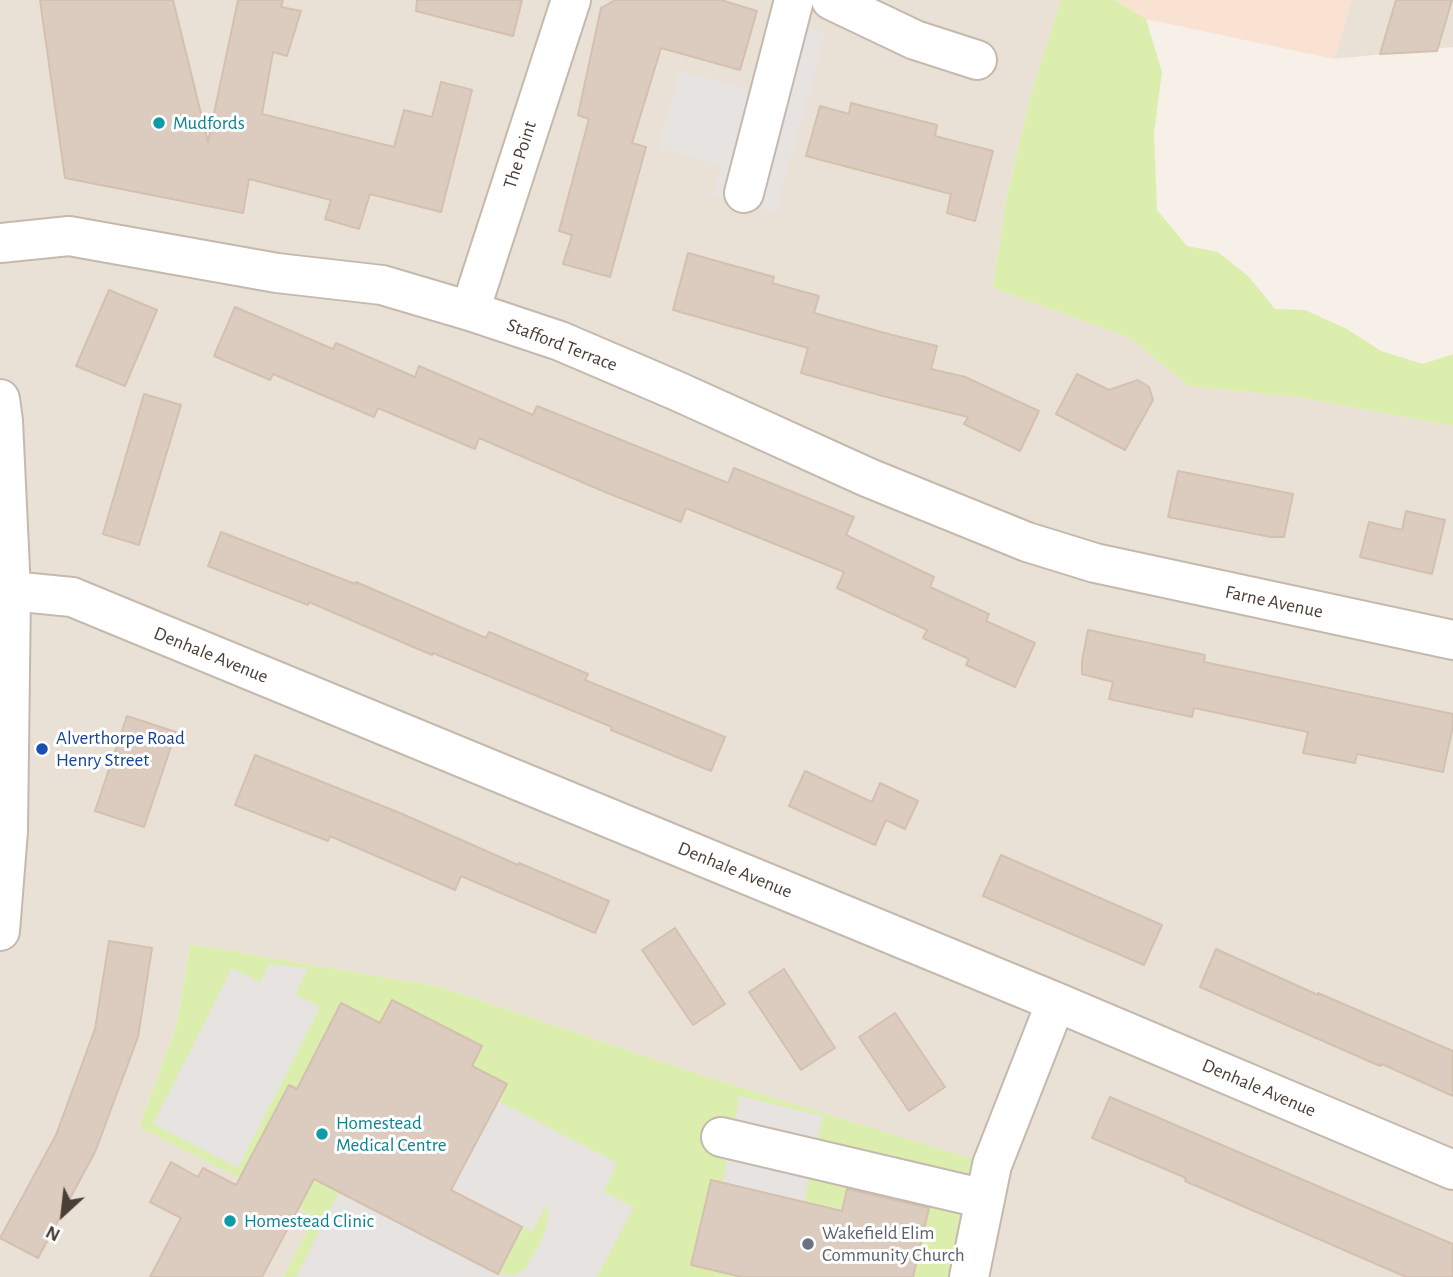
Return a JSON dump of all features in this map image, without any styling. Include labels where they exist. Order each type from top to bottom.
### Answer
[{"type":"street","name":"The Point","points":[[470,311],[570,0]]},
{"type":"street","points":[[744,194],[794,0]]},
{"type":"street","points":[[831,0],[915,40],[977,60]]},
{"type":"street","name":"Stafford Terrace","points":[[0,243],[69,236],[277,273],[382,285],[560,341],[869,478],[1015,537],[1095,563]]},
{"type":"street","points":[[0,399],[11,591],[5,711],[8,831],[0,931]]},
{"type":"street","name":"Farne Avenue","points":[[1095,563],[1453,640]]},
{"type":"street","name":"Denhale Avenue","points":[[11,591],[72,597],[1056,1002],[1453,1170]]},
{"type":"street","points":[[970,1277],[992,1165],[1056,1002]]},
{"type":"street","points":[[721,1137],[985,1199]]},
{"type":"shaded area","points":[[0,0],[1062,0],[1031,94],[1006,200],[993,288],[1130,338],[1189,386],[1297,397],[1453,426],[1453,1277],[969,1277],[704,1076],[441,987],[190,944],[177,1024],[139,1127],[315,1217],[283,1277],[0,1277]]},
{"type":"shaded area","points":[[1115,0],[1352,0],[1334,59],[1146,19]]},
{"type":"shaded area","points":[[1352,0],[1453,0],[1453,47],[1334,59]]},
{"type":"shaded area","points":[[773,18],[826,33],[775,213],[713,195],[721,165],[658,148],[680,71],[752,91]]},
{"type":"shaded area","points":[[269,964],[308,968],[295,994],[320,1007],[238,1168],[153,1124],[232,968],[260,982]]},
{"type":"shaded area","points":[[740,1096],[823,1116],[804,1202],[723,1182],[728,1156],[708,1151],[716,1116],[735,1120]]},
{"type":"shaded area","points":[[498,1101],[617,1163],[603,1192],[634,1207],[597,1277],[296,1277],[339,1192],[498,1274],[513,1276],[525,1269],[541,1242],[547,1224],[549,1212],[546,1206],[532,1231],[451,1190]]},
{"type":"green space","points":[[1061,0],[1115,0],[1146,19],[1162,72],[1154,133],[1157,210],[1187,246],[1218,252],[1249,277],[1275,309],[1305,310],[1347,329],[1381,351],[1423,364],[1453,354],[1453,426],[1297,397],[1189,386],[1130,338],[993,288],[1006,200],[1031,94]]},
{"type":"green space","points":[[190,944],[441,987],[704,1076],[992,1165],[969,1277],[283,1277],[315,1217],[139,1127],[177,1024]]},
{"type":"building","name":"Mudfords","points":[[40,0],[173,0],[208,142],[238,0],[283,0],[281,7],[301,11],[287,56],[273,52],[262,114],[394,147],[404,110],[432,117],[441,82],[472,90],[441,212],[370,194],[359,229],[325,219],[331,200],[249,179],[243,213],[65,178]]},
{"type":"building","points":[[417,0],[522,0],[513,36],[416,11]]},
{"type":"building","points":[[615,0],[721,0],[757,11],[740,70],[661,48],[632,143],[646,147],[610,277],[563,264],[572,235],[559,231],[589,119],[578,115],[601,8]]},
{"type":"building","points":[[1396,0],[1452,0],[1437,51],[1380,54]]},
{"type":"building","points":[[851,103],[937,125],[935,136],[993,151],[975,221],[947,213],[951,194],[806,156],[820,106],[849,114]]},
{"type":"building","points":[[688,253],[774,277],[772,283],[819,296],[814,313],[937,346],[931,369],[965,377],[1039,411],[1020,451],[964,424],[968,417],[801,373],[808,348],[673,310]]},
{"type":"building","points":[[109,290],[157,310],[125,386],[76,366]]},
{"type":"building","points":[[235,307],[333,349],[336,343],[415,377],[419,366],[533,415],[537,406],[728,483],[734,468],[854,517],[846,535],[934,577],[930,587],[989,614],[986,621],[1035,643],[1015,687],[966,665],[969,659],[923,638],[927,630],[837,588],[844,572],[686,508],[681,522],[479,438],[475,449],[378,408],[374,417],[273,374],[270,380],[214,356]]},
{"type":"building","points":[[1077,374],[1109,390],[1138,380],[1149,387],[1153,400],[1125,450],[1056,414]]},
{"type":"building","points":[[144,394],[181,405],[139,545],[103,534]]},
{"type":"building","points":[[1178,471],[1293,494],[1284,537],[1271,537],[1168,517]]},
{"type":"building","points":[[1406,511],[1445,520],[1432,574],[1360,557],[1369,522],[1402,530]]},
{"type":"building","points":[[221,532],[355,584],[356,582],[486,638],[489,632],[588,674],[585,680],[725,737],[711,771],[611,730],[612,727],[309,602],[308,605],[208,566]]},
{"type":"building","points":[[1088,630],[1205,655],[1204,662],[1453,714],[1443,772],[1357,754],[1355,763],[1303,753],[1308,732],[1194,708],[1192,717],[1109,699],[1113,682],[1082,674]]},
{"type":"building","points":[[127,716],[176,732],[144,827],[95,811]]},
{"type":"building","points":[[255,755],[609,901],[595,933],[461,876],[455,890],[330,836],[328,841],[235,805]]},
{"type":"building","points":[[805,771],[872,802],[880,783],[918,801],[905,829],[886,820],[875,845],[789,806]]},
{"type":"building","points":[[1001,855],[1162,925],[1144,965],[983,896]]},
{"type":"building","points":[[675,928],[725,1004],[693,1025],[642,950]]},
{"type":"building","points":[[109,941],[152,948],[138,1037],[95,1152],[38,1258],[0,1238],[56,1135],[95,1029]]},
{"type":"building","points":[[1216,949],[1453,1051],[1453,1096],[1200,987]]},
{"type":"building","points":[[784,969],[835,1048],[801,1070],[749,992]]},
{"type":"building","name":"Homestead Medical Centre","points":[[392,1000],[482,1046],[472,1066],[507,1084],[451,1190],[522,1227],[498,1274],[314,1179],[262,1277],[150,1277],[181,1218],[150,1202],[171,1162],[198,1177],[203,1168],[236,1185],[289,1085],[297,1089],[341,1003],[380,1023]]},
{"type":"building","points":[[895,1013],[945,1087],[909,1111],[859,1037]]},
{"type":"building","points":[[1110,1097],[1453,1244],[1453,1277],[1406,1277],[1092,1138]]},
{"type":"building","points":[[711,1180],[842,1211],[847,1189],[929,1208],[913,1277],[742,1277],[691,1265]]},
{"type":"place","name":"Mudfords","points":[[159,123]]},
{"type":"place","name":"Alverthorpe Road Henry Street","points":[[42,749]]},
{"type":"place","name":"Homestead Medical Centre","points":[[322,1134]]},
{"type":"place","name":"Homestead Clinic","points":[[230,1221]]},
{"type":"place","name":"Wakefield Elim Community Church","points":[[808,1244]]}]
